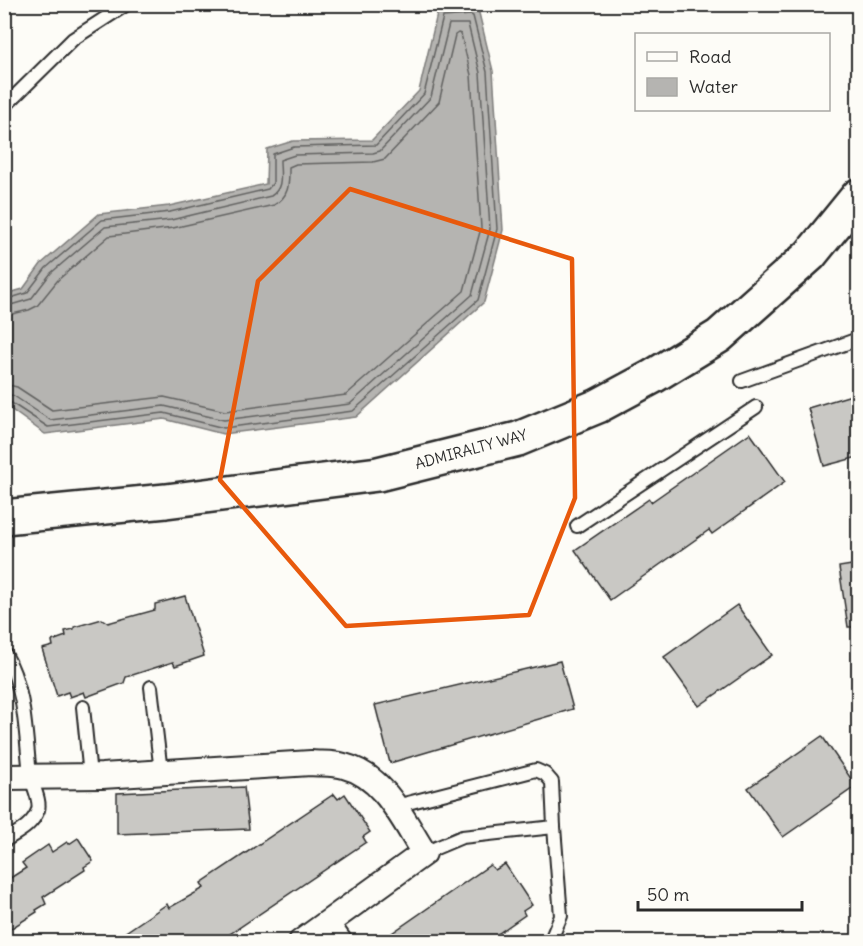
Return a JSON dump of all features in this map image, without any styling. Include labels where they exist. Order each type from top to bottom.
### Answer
[{"type":"street","name":"ADMIRALTY WAY","points":[[4,517],[166,501],[378,474],[518,439],[598,406],[652,377],[718,336],[810,255],[858,196]]},
{"type":"street","points":[[4,777],[90,776],[311,763],[344,766],[372,778],[396,806],[424,853],[301,942]]},
{"type":"lane","points":[[4,107],[73,39],[127,4]]},
{"type":"lane","points":[[742,381],[858,339]]},
{"type":"lane","points":[[577,526],[756,407]]},
{"type":"lane","points":[[4,652],[13,666],[23,701],[31,777],[39,807],[33,822],[4,841]]},
{"type":"lane","points":[[151,687],[161,772]]},
{"type":"lane","points":[[83,707],[90,776]]},
{"type":"lane","points":[[396,806],[536,770],[545,774],[552,782],[561,916],[550,942]]},
{"type":"lane","points":[[424,853],[462,837],[554,827]]},
{"type":"lane","points":[[332,921],[347,942]]},
{"type":"highlighted area","points":[[350,189],[572,259],[575,498],[529,615],[346,626],[220,480],[258,281]]},
{"type":"water","points":[[478,9],[493,71],[503,230],[484,302],[356,417],[223,434],[164,419],[45,434],[5,405],[5,294],[23,289],[41,264],[99,214],[169,206],[266,184],[267,149],[293,141],[372,140],[419,91],[438,10]]},
{"type":"building","points":[[858,393],[858,457],[824,466],[808,408]]},
{"type":"building","points":[[750,433],[785,482],[712,534],[709,530],[610,600],[575,550],[649,499],[651,502]]},
{"type":"building","points":[[858,564],[858,627],[848,627],[839,567]]},
{"type":"building","points":[[185,596],[204,656],[175,666],[173,662],[126,677],[124,683],[86,697],[84,692],[70,697],[68,692],[57,696],[42,649],[53,646],[52,641],[66,636],[65,631],[74,629],[74,627],[102,619],[108,623],[155,610],[155,604]]},
{"type":"building","points":[[737,605],[772,655],[699,706],[664,657]]},
{"type":"building","points":[[560,661],[573,709],[390,763],[375,705]]},
{"type":"building","points":[[822,736],[856,786],[783,837],[748,788]]},
{"type":"building","points":[[244,787],[249,829],[117,834],[117,793]]},
{"type":"building","points":[[334,794],[338,799],[345,794],[370,832],[363,837],[366,842],[218,942],[111,942],[167,904],[169,908],[204,888],[201,883]]},
{"type":"building","points":[[78,838],[93,861],[84,867],[85,870],[43,897],[46,904],[36,910],[37,912],[4,933],[4,882],[26,868],[22,863],[48,845],[52,852]]},
{"type":"building","points":[[505,864],[532,905],[523,911],[525,915],[486,942],[379,942],[490,865],[495,870]]}]
